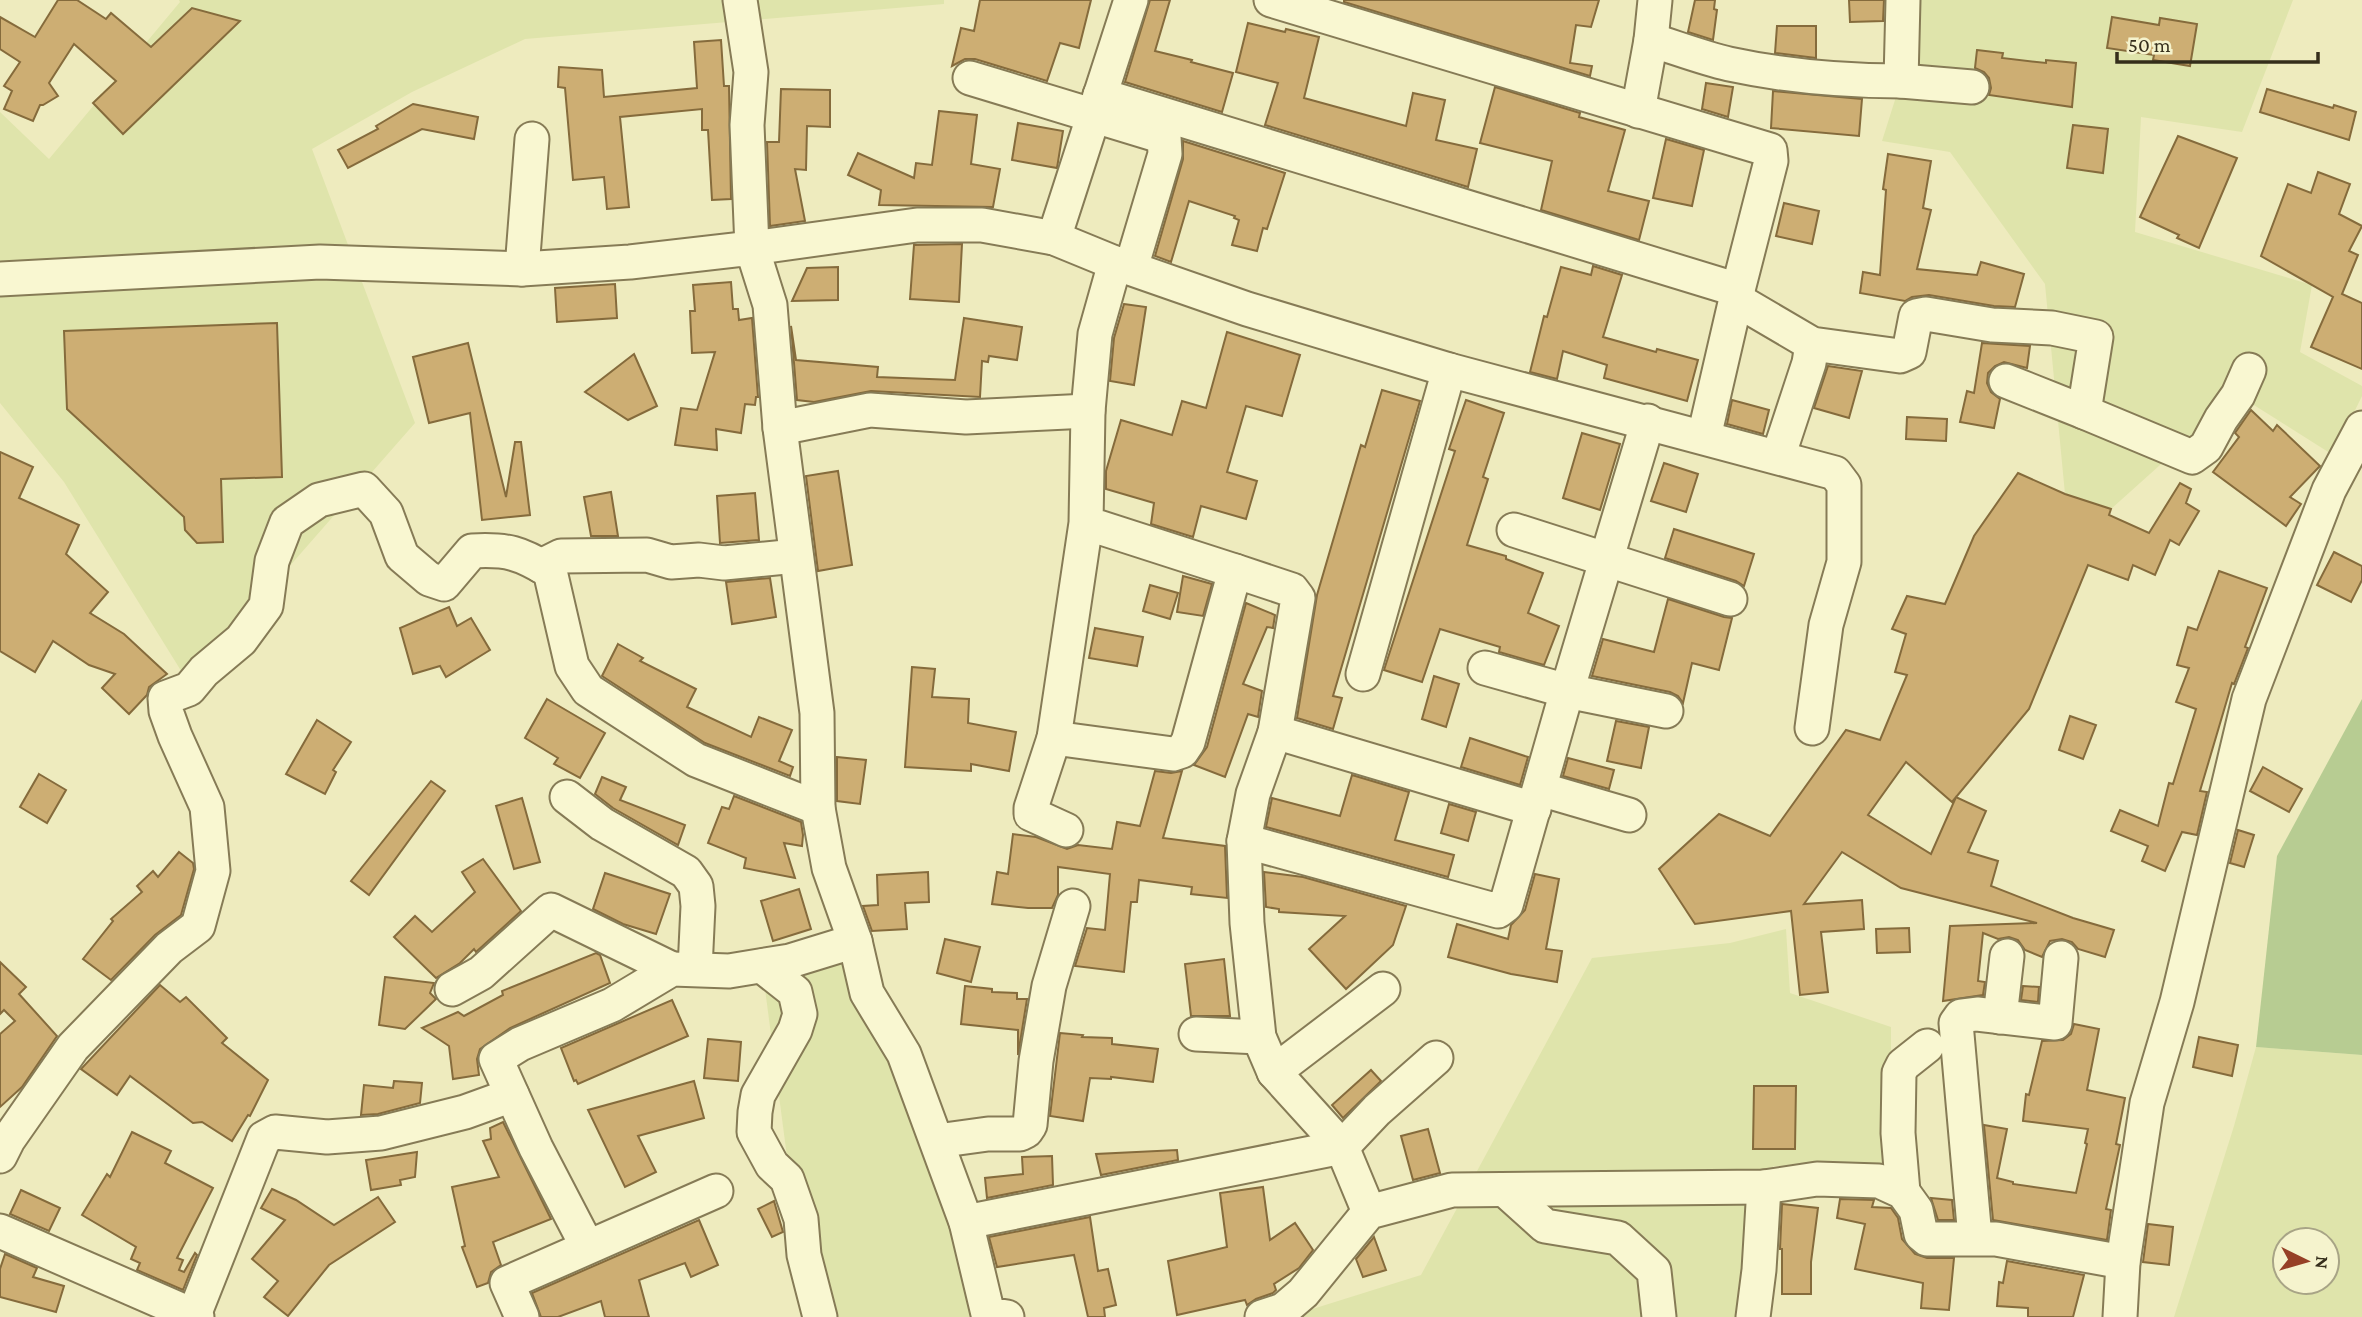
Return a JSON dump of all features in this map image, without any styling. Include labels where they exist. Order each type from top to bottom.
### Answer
[{"type":"street","points":[[740,0],[751,72],[747,125],[752,248],[770,305],[780,428],[817,713],[818,808],[829,868],[855,941],[867,993],[904,1054],[967,1222],[994,1316]]},
{"type":"street","points":[[1054,238],[1131,0]]},
{"type":"street","points":[[1638,111],[1651,40],[1655,0]]},
{"type":"street","points":[[1901,81],[1903,0]]},
{"type":"street","points":[[1286,2],[1770,150],[1771,161],[1704,437]]},
{"type":"street","points":[[1651,40],[1727,63],[1780,73],[1972,88]]},
{"type":"street","points":[[970,78],[1097,105],[1737,295],[1812,344],[1900,356],[1909,352],[1916,316],[1926,314],[1992,325],[2052,328],[2096,337],[2084,412]]},
{"type":"street","points":[[1066,830],[1031,814],[1031,808],[1054,738],[1086,523],[1088,411],[1095,334],[1165,155],[1164,137],[1097,105]]},
{"type":"street","points":[[522,269],[531,139]]},
{"type":"street","points":[[0,279],[320,262],[522,269],[630,262],[917,225],[982,225],[1054,238],[1247,309],[1449,370],[1835,473],[1844,485],[1844,562],[1826,625],[1812,728]]},
{"type":"street","points":[[1778,457],[1809,363],[1812,344]]},
{"type":"street","points":[[1363,674],[1449,370]]},
{"type":"street","points":[[2006,381],[2192,457],[2206,447],[2238,395],[2249,370]]},
{"type":"street","points":[[780,428],[870,410],[966,417],[1088,411]]},
{"type":"street","points":[[1244,841],[1498,911],[1506,905],[1648,421]]},
{"type":"street","points":[[2120,1317],[2123,1262],[2147,1103],[2177,1002],[2249,699],[2329,490],[2362,428]]},
{"type":"street","points":[[0,1156],[8,1140],[73,1047],[169,948],[198,926],[213,871],[207,807],[175,736],[166,711],[165,698],[189,689],[204,671],[241,640],[266,606],[272,561],[287,522],[319,500],[364,489],[386,513],[402,556],[429,579],[444,584],[472,551],[496,550],[521,554],[550,571],[572,666],[588,690],[696,760],[818,808]]},
{"type":"street","points":[[1086,523],[1292,590],[1298,598],[1275,732],[1254,794],[1244,841],[1247,923],[1259,1037],[1274,1072],[1342,1147],[1369,1212]]},
{"type":"street","points":[[1514,530],[1730,599]]},
{"type":"street","points":[[541,566],[561,556],[572,555],[647,555],[671,562],[699,560],[724,563],[796,556]]},
{"type":"street","points":[[1054,738],[1173,754],[1182,751],[1188,742],[1235,571]]},
{"type":"street","points":[[1485,667],[1567,691],[1666,711]]},
{"type":"street","points":[[1275,732],[1537,799],[1629,815]]},
{"type":"street","points":[[567,797],[603,824],[686,872],[696,887],[697,896],[684,969]]},
{"type":"street","points":[[937,1141],[988,1134],[1020,1134],[1030,1125],[1049,986],[1073,906]]},
{"type":"street","points":[[452,989],[481,973],[551,910],[684,969],[729,971],[762,966],[790,961],[855,941]]},
{"type":"street","points":[[2000,1017],[2007,956]]},
{"type":"street","points":[[1975,1238],[1956,1023],[1961,1016],[1977,1014],[2055,1023],[2062,958]]},
{"type":"street","points":[[762,966],[795,992],[800,1014],[758,1095],[754,1132],[772,1165],[787,1179],[798,1209],[804,1255],[820,1317]]},
{"type":"street","points":[[587,1246],[536,1149],[496,1059],[520,1044],[612,1005],[684,969]]},
{"type":"street","points":[[1274,1072],[1383,989]]},
{"type":"street","points":[[1196,1034],[1259,1037]]},
{"type":"street","points":[[1903,1192],[1898,1133],[1899,1073],[1903,1065],[1927,1046]]},
{"type":"street","points":[[967,1222],[1342,1147],[1377,1110],[1436,1058]]},
{"type":"street","points":[[0,1231],[195,1316],[264,1138],[275,1132],[327,1137],[381,1133],[465,1112],[512,1095]]},
{"type":"street","points":[[1262,1317],[1283,1310],[1303,1293],[1369,1212],[1452,1190],[1763,1187],[1817,1179],[1879,1181],[1903,1192],[1916,1210],[1921,1234],[1927,1240],[1975,1238],[2021,1242],[2123,1262]]},
{"type":"street","points":[[1753,1317],[1759,1270],[1763,1187]]},
{"type":"street","points":[[1505,1190],[1545,1226],[1618,1238],[1654,1272],[1659,1317]]},
{"type":"street","points":[[522,1317],[507,1283],[716,1191]]},
{"type":"green space","points":[[179,0],[944,0],[944,4],[525,39],[412,92],[312,149],[415,423],[188,682],[64,482],[0,403],[0,112],[49,159]]},
{"type":"green space","points":[[1903,0],[2293,0],[2242,132],[2141,117],[2135,232],[2312,285],[2300,352],[2362,386],[2362,396],[2333,455],[2238,395],[2111,509],[2065,494],[2045,284],[1950,152],[1882,141],[1901,81]]},
{"type":"green space","points":[[2362,699],[2362,1055],[2256,1047],[2277,856]]},
{"type":"green space","points":[[1786,929],[1790,993],[1891,1027],[1891,1169],[1773,1166],[1762,1317],[1287,1317],[1421,1275],[1592,958],[1730,943]]},
{"type":"green space","points":[[855,941],[988,1317],[808,1317],[762,966]]},
{"type":"green space","points":[[2256,1047],[2362,1055],[2362,1317],[2174,1317]]},
{"type":"building","points":[[58,0],[77,0],[106,19],[111,13],[151,47],[192,8],[240,21],[123,134],[93,103],[116,81],[74,44],[49,83],[58,96],[40,105],[33,121],[4,109],[12,91],[4,86],[20,62],[0,49],[0,17],[35,37]]},
{"type":"building","points":[[980,0],[1091,0],[1079,48],[1060,43],[1047,81],[975,59],[965,59],[952,66],[961,28],[974,31]]},
{"type":"building","points":[[1150,0],[1170,0],[1155,51],[1233,73],[1222,112],[1125,82]]},
{"type":"building","points":[[1599,0],[1591,27],[1576,25],[1570,63],[1592,66],[1590,76],[1344,2]]},
{"type":"building","points":[[1695,0],[1715,0],[1714,9],[1717,10],[1713,40],[1688,32]]},
{"type":"building","points":[[1849,0],[1884,0],[1883,21],[1850,22]]},
{"type":"building","points":[[2112,17],[2159,25],[2160,18],[2197,24],[2190,66],[2153,60],[2154,55],[2107,48]]},
{"type":"building","points":[[1248,23],[1319,37],[1304,98],[1406,126],[1413,93],[1445,100],[1436,140],[1477,149],[1468,187],[1265,125],[1278,83],[1236,72]]},
{"type":"building","points":[[1777,26],[1816,26],[1816,58],[1775,53]]},
{"type":"building","points":[[721,40],[724,86],[729,86],[731,199],[712,200],[708,130],[702,130],[702,109],[620,117],[629,207],[607,209],[604,177],[573,180],[565,88],[558,87],[559,67],[602,70],[604,97],[697,88],[694,42]]},
{"type":"building","points":[[1977,50],[2003,53],[2002,58],[2076,63],[2072,107],[1989,95],[1989,78],[1975,68]]},
{"type":"building","points":[[1706,83],[1733,87],[1728,117],[1702,109]]},
{"type":"building","points":[[1495,87],[1580,113],[1579,117],[1625,130],[1608,191],[1649,201],[1639,240],[1541,210],[1552,161],[1480,143]]},
{"type":"building","points":[[781,89],[830,90],[830,127],[807,126],[806,170],[795,169],[805,221],[770,226],[767,142],[779,142]]},
{"type":"building","points":[[2267,89],[2356,112],[2349,140],[2260,112]]},
{"type":"building","points":[[1773,91],[1862,99],[1859,136],[1771,128]]},
{"type":"building","points":[[413,104],[478,117],[474,139],[422,129],[348,168],[338,150],[378,129],[376,126]]},
{"type":"building","points":[[939,111],[977,115],[971,164],[1000,169],[993,207],[879,205],[881,190],[848,175],[858,153],[914,178],[916,163],[932,165]]},
{"type":"building","points":[[1018,123],[1063,131],[1057,168],[1012,160]]},
{"type":"building","points":[[2073,125],[2108,129],[2103,173],[2067,168]]},
{"type":"building","points":[[2178,136],[2237,158],[2199,248],[2177,238],[2179,235],[2140,217]]},
{"type":"building","points":[[1666,139],[1704,150],[1692,206],[1653,198]]},
{"type":"building","points":[[1183,141],[1285,173],[1267,229],[1263,228],[1257,251],[1232,245],[1239,220],[1234,218],[1235,216],[1189,201],[1171,262],[1155,256],[1183,159]]},
{"type":"building","points":[[1888,154],[1931,161],[1923,208],[1931,210],[1917,269],[1977,275],[1981,262],[2024,274],[2015,307],[1929,295],[1912,297],[1905,301],[1860,293],[1863,272],[1880,275],[1886,190],[1883,189]]},
{"type":"building","points":[[2318,172],[2350,184],[2339,214],[2362,226],[2349,251],[2358,255],[2342,294],[2362,303],[2362,369],[2311,347],[2333,297],[2261,256],[2288,184],[2311,193]]},
{"type":"building","points":[[1784,203],[1819,211],[1812,244],[1776,236]]},
{"type":"building","points":[[962,244],[959,302],[910,299],[914,245]]},
{"type":"building","points":[[1593,266],[1622,275],[1603,337],[1656,352],[1657,349],[1698,360],[1687,401],[1604,378],[1607,365],[1563,351],[1557,379],[1530,372],[1544,316],[1547,317],[1561,267],[1591,275]]},
{"type":"building","points":[[838,267],[838,300],[792,301],[807,268]]},
{"type":"building","points":[[731,282],[733,309],[738,309],[739,320],[752,318],[758,397],[755,405],[745,404],[741,433],[716,429],[717,450],[675,445],[681,408],[697,410],[715,352],[692,353],[690,311],[695,311],[693,285]]},
{"type":"building","points":[[615,284],[617,318],[557,322],[555,288]]},
{"type":"building","points":[[1124,304],[1146,307],[1134,385],[1110,381],[1114,338]]},
{"type":"building","points":[[964,318],[1022,327],[1017,360],[989,356],[988,362],[982,361],[980,397],[871,391],[814,402],[797,400],[791,326],[796,360],[878,367],[877,377],[955,380]]},
{"type":"building","points":[[277,323],[282,477],[221,479],[223,542],[197,543],[185,530],[184,517],[67,409],[64,331]]},
{"type":"building","points":[[1227,332],[1300,355],[1282,416],[1246,406],[1227,472],[1257,481],[1246,519],[1201,506],[1193,537],[1151,524],[1154,503],[1106,489],[1106,471],[1121,420],[1172,435],[1182,401],[1206,408]]},
{"type":"building","points":[[468,343],[506,497],[515,442],[521,442],[530,515],[482,520],[470,413],[429,423],[413,357]]},
{"type":"building","points":[[1982,343],[2030,346],[2027,368],[2004,362],[1988,373],[1987,383],[1991,392],[2000,399],[1994,428],[1960,422],[1967,391],[1974,393]]},
{"type":"building","points":[[634,354],[657,406],[628,420],[585,392]]},
{"type":"building","points":[[1828,366],[1862,371],[1849,418],[1814,408]]},
{"type":"building","points":[[1382,390],[1420,401],[1333,696],[1342,698],[1333,729],[1297,718],[1317,595],[1361,445],[1365,447]]},
{"type":"building","points":[[1466,400],[1504,413],[1483,477],[1488,479],[1467,545],[1506,556],[1506,559],[1543,573],[1528,613],[1559,626],[1544,665],[1499,652],[1500,647],[1440,629],[1422,682],[1384,670],[1455,451],[1449,449]]},
{"type":"building","points":[[1732,400],[1769,410],[1763,434],[1727,424]]},
{"type":"building","points":[[2251,410],[2273,431],[2277,425],[2320,466],[2290,497],[2301,504],[2286,526],[2213,472],[2239,437],[2235,433]]},
{"type":"building","points":[[1907,417],[1947,419],[1946,441],[1906,439]]},
{"type":"building","points":[[1582,433],[1620,444],[1600,510],[1563,498]]},
{"type":"building","points":[[0,452],[33,467],[19,498],[79,525],[66,554],[108,592],[90,613],[124,634],[167,674],[149,687],[147,695],[129,714],[102,688],[115,674],[89,665],[53,641],[35,672],[0,651]]},
{"type":"building","points":[[1664,463],[1698,474],[1686,512],[1651,501]]},
{"type":"building","points":[[838,471],[852,565],[818,571],[806,476]]},
{"type":"building","points":[[2018,473],[2065,494],[2111,509],[2109,515],[2149,533],[2180,483],[2191,489],[2186,503],[2199,511],[2179,545],[2170,540],[2155,575],[2133,565],[2128,580],[2088,565],[2029,709],[1956,797],[1986,811],[1968,852],[1998,861],[1991,886],[2073,918],[2114,930],[2105,957],[2078,949],[2072,942],[2062,939],[2050,941],[2042,957],[2025,950],[2018,940],[2009,937],[1998,939],[1983,933],[1978,981],[1985,982],[1983,995],[1943,1001],[1950,926],[2037,923],[1901,888],[1842,852],[1804,904],[1862,900],[1864,929],[1821,932],[1828,992],[1800,995],[1791,911],[1695,924],[1659,869],[1719,814],[1770,836],[1846,730],[1880,740],[1907,675],[1895,672],[1906,634],[1892,629],[1907,596],[1945,604],[1974,536]],"holes":[[[1906,762],[1952,802],[1956,797],[1931,854],[1868,815]]]},
{"type":"building","points":[[611,492],[618,536],[591,536],[584,497]]},
{"type":"building","points":[[755,493],[759,540],[720,543],[717,496]]},
{"type":"building","points":[[1674,529],[1754,554],[1744,586],[1665,558]]},
{"type":"building","points":[[2334,552],[2362,566],[2362,580],[2351,602],[2317,585]]},
{"type":"building","points":[[2219,571],[2267,588],[2245,647],[2248,648],[2234,684],[2232,683],[2200,791],[2207,792],[2197,835],[2182,832],[2165,871],[2142,861],[2148,846],[2111,831],[2120,810],[2158,826],[2169,783],[2173,784],[2196,709],[2176,702],[2189,668],[2177,665],[2188,627],[2197,630]]},
{"type":"building","points":[[1183,576],[1212,584],[1203,616],[1177,612]]},
{"type":"building","points":[[770,578],[776,617],[732,624],[726,582]]},
{"type":"building","points":[[1150,585],[1178,593],[1170,619],[1143,611]]},
{"type":"building","points":[[1668,599],[1732,618],[1719,670],[1692,663],[1683,703],[1678,696],[1670,692],[1592,676],[1603,639],[1654,652]]},
{"type":"building","points":[[1246,603],[1275,615],[1273,628],[1267,627],[1243,684],[1262,691],[1258,717],[1248,714],[1225,777],[1194,765],[1207,747]]},
{"type":"building","points":[[449,607],[457,626],[471,618],[490,650],[446,677],[440,666],[413,674],[400,628]]},
{"type":"building","points":[[1095,628],[1143,637],[1137,666],[1089,658]]},
{"type":"building","points":[[618,644],[643,658],[640,661],[696,689],[687,707],[751,737],[759,717],[792,730],[779,761],[793,767],[790,776],[705,743],[602,676]]},
{"type":"building","points":[[912,667],[935,669],[932,697],[969,699],[968,723],[1016,732],[1009,771],[971,764],[971,771],[905,767]]},
{"type":"building","points":[[1434,676],[1459,684],[1446,727],[1422,719]]},
{"type":"building","points":[[547,699],[605,733],[580,778],[554,764],[558,758],[525,738]]},
{"type":"building","points":[[2070,716],[2096,725],[2083,759],[2059,750]]},
{"type":"building","points":[[317,720],[351,742],[333,770],[336,772],[325,794],[286,774]]},
{"type":"building","points":[[1616,721],[1649,727],[1641,768],[1607,761]]},
{"type":"building","points":[[1470,738],[1528,757],[1520,785],[1461,767]]},
{"type":"building","points":[[837,757],[866,760],[860,804],[837,801]]},
{"type":"building","points":[[1568,758],[1614,770],[1609,789],[1563,776]]},
{"type":"building","points":[[2263,767],[2302,789],[2289,812],[2250,791]]},
{"type":"building","points":[[1155,771],[1182,771],[1163,838],[1225,846],[1227,898],[1191,894],[1192,887],[1139,880],[1137,902],[1131,902],[1124,972],[1075,966],[1087,928],[1105,930],[1110,874],[1058,867],[1058,895],[1052,908],[1028,908],[992,904],[997,872],[1008,874],[1013,834],[1036,837],[1067,849],[1078,845],[1112,849],[1117,822],[1140,826]]},
{"type":"building","points":[[39,774],[66,790],[47,823],[20,807]]},
{"type":"building","points":[[1352,775],[1409,792],[1395,840],[1454,855],[1448,877],[1266,827],[1272,798],[1340,816]]},
{"type":"building","points":[[602,777],[626,787],[620,800],[685,825],[678,845],[613,808],[595,794]]},
{"type":"building","points":[[431,781],[445,791],[369,895],[351,881]]},
{"type":"building","points":[[734,796],[801,822],[802,846],[784,843],[795,878],[744,868],[746,858],[708,843],[722,807],[729,809]]},
{"type":"building","points":[[522,798],[540,862],[514,869],[496,806]]},
{"type":"building","points":[[1449,804],[1476,812],[1468,841],[1441,833]]},
{"type":"building","points":[[2238,830],[2254,835],[2244,867],[2230,863]]},
{"type":"building","points":[[179,852],[193,863],[194,869],[181,915],[155,935],[111,980],[83,959],[113,921],[111,919],[142,892],[137,886],[153,871],[158,877]]},
{"type":"building","points":[[483,859],[521,911],[476,952],[474,949],[460,963],[436,978],[394,937],[415,916],[432,932],[475,892],[462,872]]},
{"type":"building","points":[[928,872],[929,902],[905,903],[907,929],[872,931],[863,906],[878,905],[877,875]]},
{"type":"building","points":[[1264,872],[1303,877],[1406,906],[1393,945],[1346,989],[1309,949],[1345,916],[1279,912],[1279,909],[1266,907]]},
{"type":"building","points":[[605,873],[670,894],[656,934],[623,924],[593,909]]},
{"type":"building","points":[[1535,874],[1559,879],[1546,949],[1562,951],[1557,982],[1511,974],[1448,957],[1457,924],[1508,939],[1511,925],[1525,910]]},
{"type":"building","points":[[799,889],[811,929],[773,941],[761,901]]},
{"type":"building","points":[[1909,928],[1910,952],[1877,953],[1876,929]]},
{"type":"building","points":[[945,939],[980,947],[971,982],[937,973]]},
{"type":"building","points":[[596,953],[600,955],[610,983],[510,1028],[480,1049],[477,1059],[479,1075],[453,1079],[449,1046],[422,1028],[458,1012],[464,1016],[503,995],[502,991]]},
{"type":"building","points":[[1224,959],[1230,1016],[1191,1016],[1185,964]]},
{"type":"building","points":[[0,962],[26,987],[19,994],[57,1036],[22,1087],[0,1107],[0,1034],[15,1021],[4,1010],[0,1014]]},
{"type":"building","points":[[385,977],[434,983],[430,993],[436,999],[405,1029],[379,1025]]},
{"type":"building","points":[[160,985],[180,1002],[186,997],[227,1038],[222,1043],[268,1080],[250,1116],[248,1115],[232,1141],[202,1122],[193,1123],[130,1076],[117,1095],[81,1069]]},
{"type":"building","points":[[965,986],[992,989],[992,992],[1017,993],[1017,999],[1027,999],[1018,1055],[1018,1030],[961,1024]]},
{"type":"building","points":[[2023,986],[2039,987],[2038,1002],[2021,1000]]},
{"type":"building","points":[[672,1000],[688,1036],[578,1084],[574,1081],[561,1048]]},
{"type":"building","points":[[2074,1024],[2099,1029],[2087,1090],[2125,1098],[2116,1144],[2120,1145],[2106,1209],[2111,1210],[2107,1240],[1993,1220],[1984,1125],[2007,1129],[1997,1178],[2013,1184],[2076,1193],[2088,1129],[2023,1121],[2026,1094],[2029,1095],[2042,1041],[2063,1040],[2071,1034]]},
{"type":"building","points":[[1060,1033],[1112,1038],[1112,1044],[1158,1049],[1153,1082],[1111,1077],[1090,1078],[1083,1121],[1050,1116]]},
{"type":"building","points":[[2199,1037],[2238,1045],[2232,1076],[2193,1067]]},
{"type":"building","points":[[708,1039],[741,1042],[738,1081],[704,1078]]},
{"type":"building","points":[[1371,1070],[1381,1081],[1343,1118],[1332,1105]]},
{"type":"building","points":[[394,1081],[422,1083],[420,1103],[378,1114],[361,1115],[364,1085],[393,1088]]},
{"type":"building","points":[[694,1081],[704,1118],[638,1136],[656,1172],[625,1187],[588,1110]]},
{"type":"building","points":[[1754,1086],[1796,1086],[1795,1149],[1753,1149]]},
{"type":"building","points":[[503,1122],[551,1219],[493,1242],[501,1265],[491,1272],[488,1283],[477,1287],[462,1247],[465,1246],[452,1187],[499,1177],[483,1141],[491,1139],[490,1128]]},
{"type":"building","points":[[1428,1129],[1440,1173],[1413,1180],[1401,1136]]},
{"type":"building","points":[[132,1132],[171,1151],[165,1163],[213,1188],[177,1258],[183,1260],[179,1270],[184,1272],[195,1253],[197,1255],[183,1290],[137,1270],[140,1263],[131,1259],[136,1247],[82,1215],[107,1174],[110,1177]]},
{"type":"building","points":[[1177,1150],[1178,1160],[1101,1175],[1096,1154]]},
{"type":"building","points":[[417,1152],[415,1177],[400,1180],[401,1185],[371,1190],[366,1160]]},
{"type":"building","points":[[1052,1156],[1053,1185],[987,1198],[985,1178],[1023,1174],[1022,1157]]},
{"type":"building","points":[[1263,1187],[1270,1240],[1295,1223],[1313,1250],[1299,1268],[1274,1284],[1276,1290],[1273,1293],[1247,1305],[1245,1300],[1177,1315],[1168,1261],[1227,1247],[1220,1193]]},
{"type":"building","points":[[272,1189],[296,1200],[334,1225],[378,1197],[395,1222],[329,1265],[288,1316],[264,1297],[278,1281],[252,1259],[285,1220],[261,1208]]},
{"type":"building","points":[[21,1190],[60,1208],[49,1231],[10,1214]]},
{"type":"building","points":[[1931,1198],[1952,1200],[1954,1220],[1938,1220]]},
{"type":"building","points":[[1840,1199],[1874,1200],[1872,1207],[1891,1208],[1898,1218],[1902,1239],[1915,1254],[1927,1258],[1954,1258],[1949,1310],[1921,1308],[1923,1283],[1855,1269],[1865,1224],[1837,1218]]},
{"type":"building","points":[[774,1201],[783,1232],[772,1237],[758,1209]]},
{"type":"building","points":[[1782,1204],[1818,1208],[1811,1262],[1811,1294],[1782,1294]]},
{"type":"building","points":[[1090,1217],[1098,1271],[1108,1269],[1116,1305],[1104,1308],[1105,1317],[1088,1317],[1074,1255],[997,1267],[989,1237]]},
{"type":"building","points":[[699,1220],[718,1265],[691,1277],[685,1263],[639,1280],[649,1317],[605,1317],[601,1301],[558,1317],[541,1317],[532,1293]]},
{"type":"building","points":[[2148,1224],[2173,1227],[2169,1265],[2143,1262]]},
{"type":"building","points":[[1374,1237],[1386,1270],[1363,1277],[1356,1259]]},
{"type":"building","points":[[5,1254],[37,1268],[33,1277],[64,1286],[56,1312],[0,1297],[0,1269]]},
{"type":"building","points":[[2007,1261],[2084,1275],[2073,1317],[2028,1317],[2028,1308],[1997,1306],[1999,1282],[2003,1283]]}]
